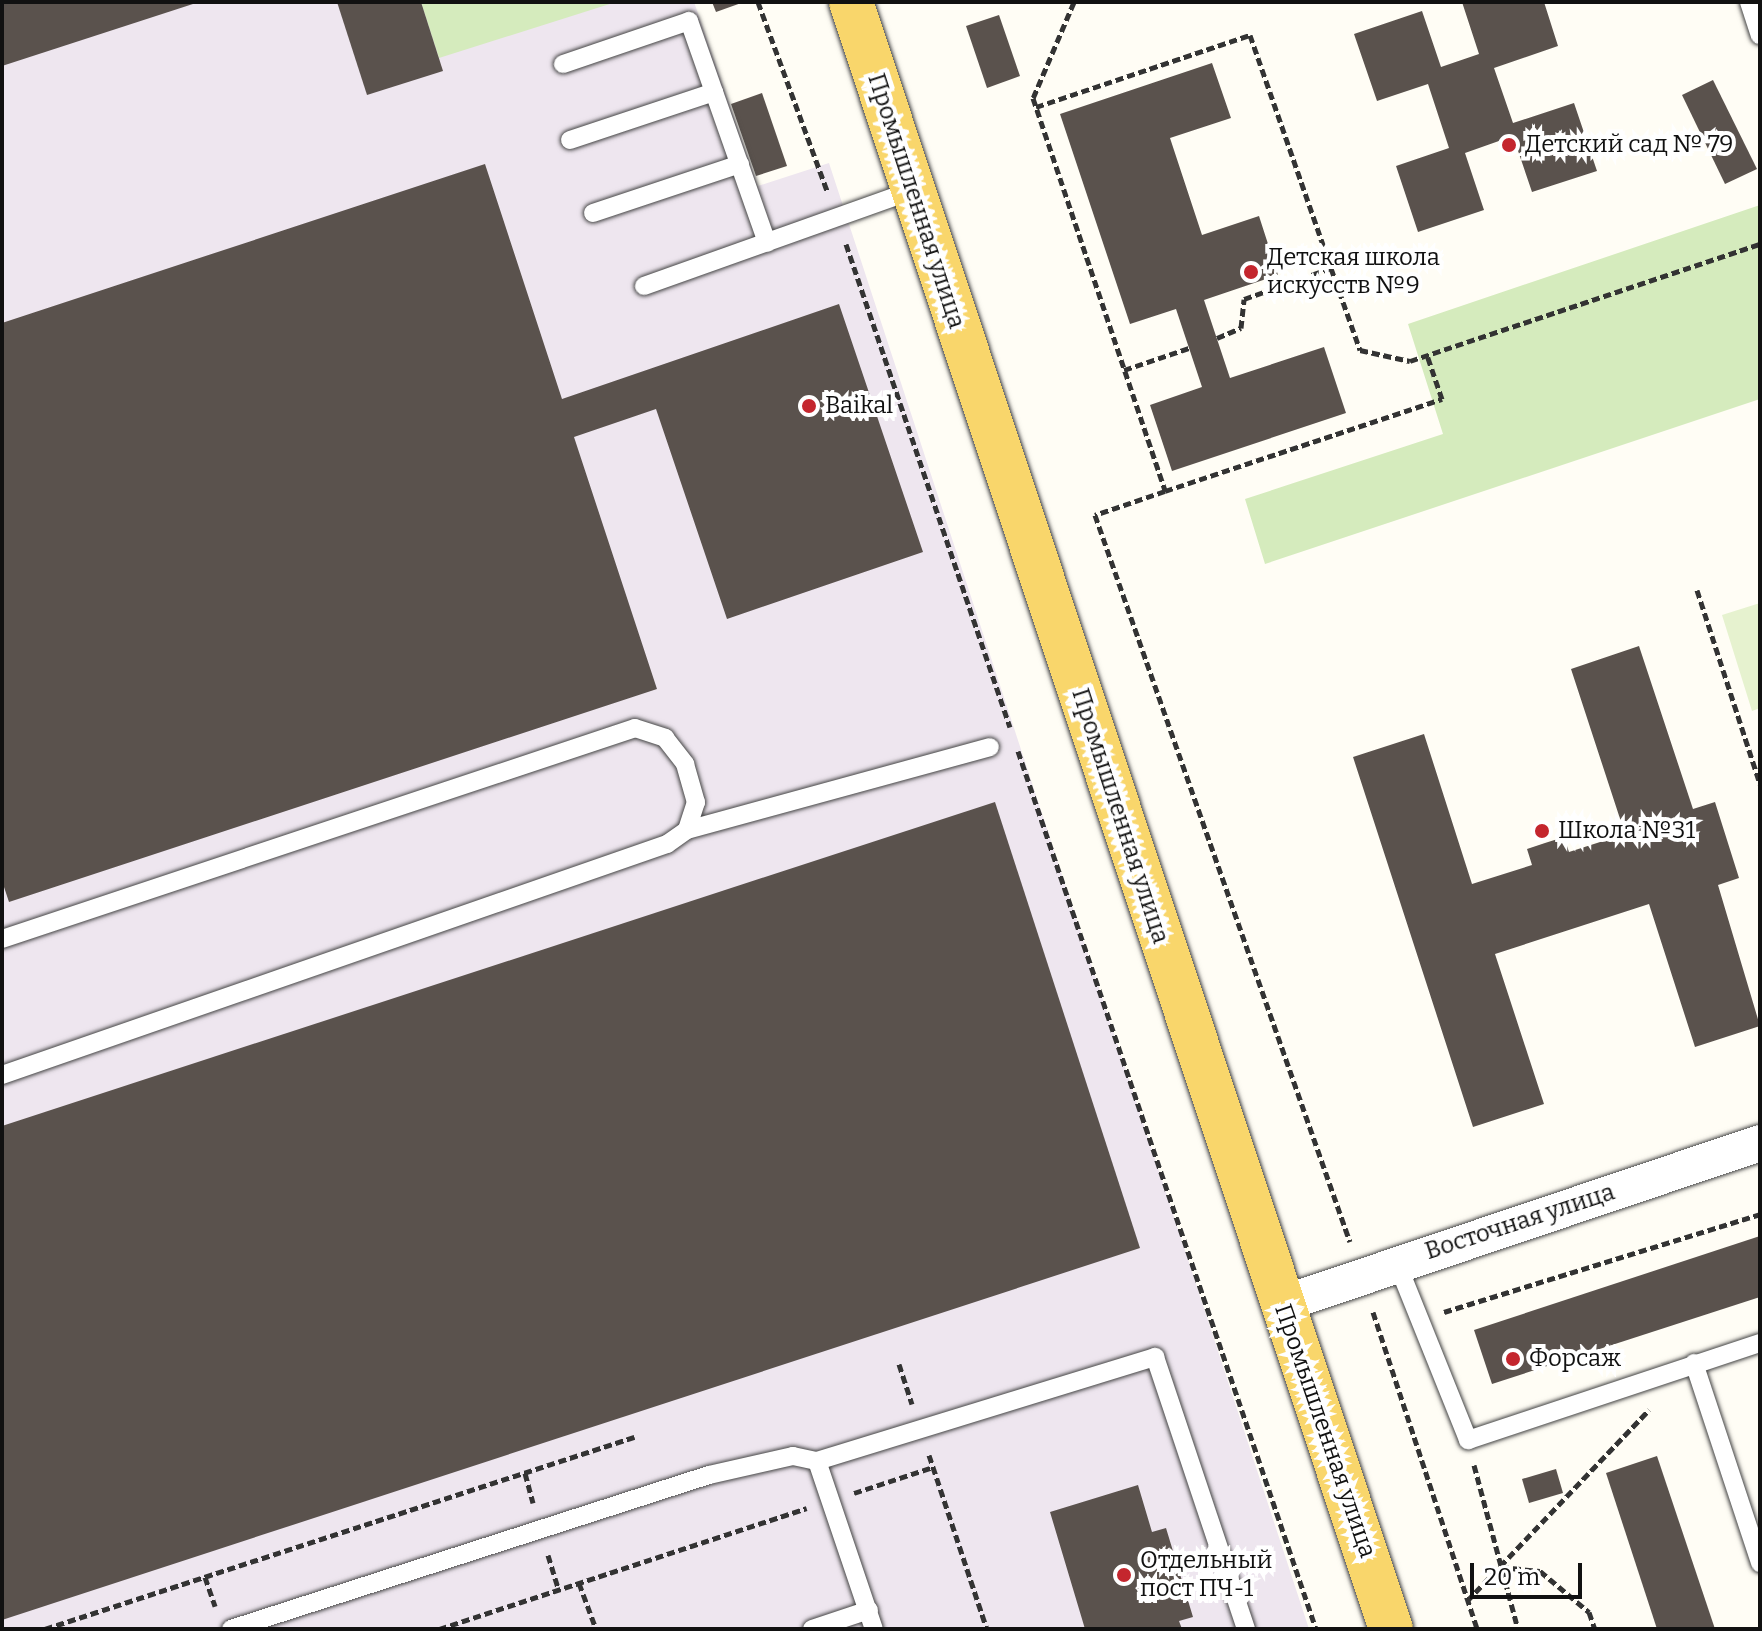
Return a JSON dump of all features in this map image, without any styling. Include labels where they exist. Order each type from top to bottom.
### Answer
[{"type":"main road","name":"Промышленная улица","points":[[851,2],[911,191],[1391,1629]]},
{"type":"street","name":"Восточная улица","points":[[1282,1304],[1760,1143]]},
{"type":"lane","points":[[1749,2],[1760,35]]},
{"type":"lane","points":[[563,64],[689,21],[767,243]]},
{"type":"lane","points":[[570,140],[714,92]]},
{"type":"lane","points":[[593,213],[740,164]]},
{"type":"lane","points":[[644,286],[911,191]]},
{"type":"lane","points":[[2,939],[635,728],[665,738],[685,764],[696,802],[687,830]]},
{"type":"lane","points":[[2,1075],[475,914],[667,844],[687,830],[990,747]]},
{"type":"lane","points":[[1397,1263],[1468,1440],[1760,1343]]},
{"type":"lane","points":[[225,1622],[709,1475],[793,1456],[817,1461],[919,1426],[1155,1357],[1246,1629]]},
{"type":"lane","points":[[1694,1363],[1760,1563]]},
{"type":"lane","points":[[817,1461],[835,1499],[874,1629]]},
{"type":"lane","points":[[812,1629],[869,1610]]},
{"type":"path","points":[[758,2],[837,218],[1316,1629]]},
{"type":"path","points":[[1074,2],[1036,107],[1165,491]]},
{"type":"path","points":[[1036,107],[1250,35],[1360,350],[1410,361],[1760,244]]},
{"type":"path","points":[[1217,338],[1241,328],[1244,299],[1331,268]]},
{"type":"path","points":[[1124,370],[1189,348]]},
{"type":"path","points":[[1427,355],[1442,399],[1095,515],[1362,1275],[1477,1629]]},
{"type":"path","points":[[1697,590],[1760,784]]},
{"type":"path","points":[[1380,1334],[1760,1214]]},
{"type":"path","points":[[1467,1601],[1694,1363]]},
{"type":"path","points":[[899,1364],[987,1629]]},
{"type":"path","points":[[45,1629],[634,1437]]},
{"type":"path","points":[[1468,1440],[1518,1629]]},
{"type":"path","points":[[439,1629],[933,1467]]},
{"type":"path","points":[[1500,1567],[1540,1571],[1589,1612],[1595,1629]]},
{"type":"path","points":[[205,1577],[225,1622]]},
{"type":"path","points":[[579,1583],[596,1629]]},
{"type":"shaded area","points":[[2,2],[694,2],[758,186],[829,163],[1309,1629],[2,1629]]},
{"type":"green space","points":[[421,2],[616,2],[439,58]]},
{"type":"green space","points":[[1760,205],[1760,399],[1265,564],[1245,499],[1443,434],[1408,324]]},
{"type":"green space","points":[[1760,603],[1760,708],[1752,711],[1722,615]]},
{"type":"building","points":[[2,2],[195,2],[196,3],[2,66]]},
{"type":"building","points":[[337,2],[421,2],[443,71],[367,95]]},
{"type":"building","points":[[712,2],[744,2],[716,12]]},
{"type":"building","points":[[1462,2],[1544,2],[1558,46],[1494,68],[1513,123],[1574,103],[1597,171],[1532,192],[1513,136],[1465,153],[1484,210],[1418,232],[1396,166],[1449,148],[1428,84],[1377,101],[1354,34],[1422,11],[1441,67],[1479,54]]},
{"type":"building","points":[[999,15],[1020,76],[987,88],[966,26]]},
{"type":"building","points":[[1212,63],[1231,118],[1170,138],[1202,235],[1259,216],[1278,275],[1204,300],[1230,378],[1324,347],[1346,413],[1172,471],[1150,405],[1202,387],[1176,309],[1130,324],[1060,114]]},
{"type":"building","points":[[1713,80],[1757,169],[1725,184],[1682,95]]},
{"type":"building","points":[[762,93],[787,166],[756,176],[731,104]]},
{"type":"building","points":[[485,164],[562,399],[839,304],[923,552],[727,619],[656,409],[574,437],[657,689],[9,902],[2,881],[2,323]]},
{"type":"building","points":[[1639,646],[1693,809],[1715,802],[1739,878],[1718,885],[1760,1026],[1695,1047],[1649,904],[1495,954],[1544,1104],[1473,1127],[1353,757],[1424,734],[1472,884],[1532,865],[1527,849],[1545,843],[1564,837],[1569,852],[1625,834],[1571,669]]},
{"type":"building","points":[[995,802],[1140,1248],[2,1620],[2,1126]]},
{"type":"building","points":[[1760,1236],[1760,1297],[1492,1384],[1474,1330]]},
{"type":"building","points":[[1657,1456],[1715,1629],[1657,1629],[1606,1473]]},
{"type":"building","points":[[1556,1469],[1563,1493],[1529,1503],[1522,1479]]},
{"type":"building","name":"Отдельный пост ПЧ-1","points":[[1138,1485],[1152,1532],[1166,1528],[1193,1617],[1179,1621],[1182,1629],[1085,1629],[1050,1512]]},
{"type":"place","name":"Детский сад № 79","points":[[1509,145]]},
{"type":"place","name":"Детская школа искусств №9","points":[[1251,272]]},
{"type":"place","name":"Baikal","points":[[809,406]]},
{"type":"place","name":"Школа №31","points":[[1542,831]]},
{"type":"place","name":"Форсаж","points":[[1513,1359]]},
{"type":"place","name":"Отдельный пост ПЧ-1","points":[[1124,1575]]}]
